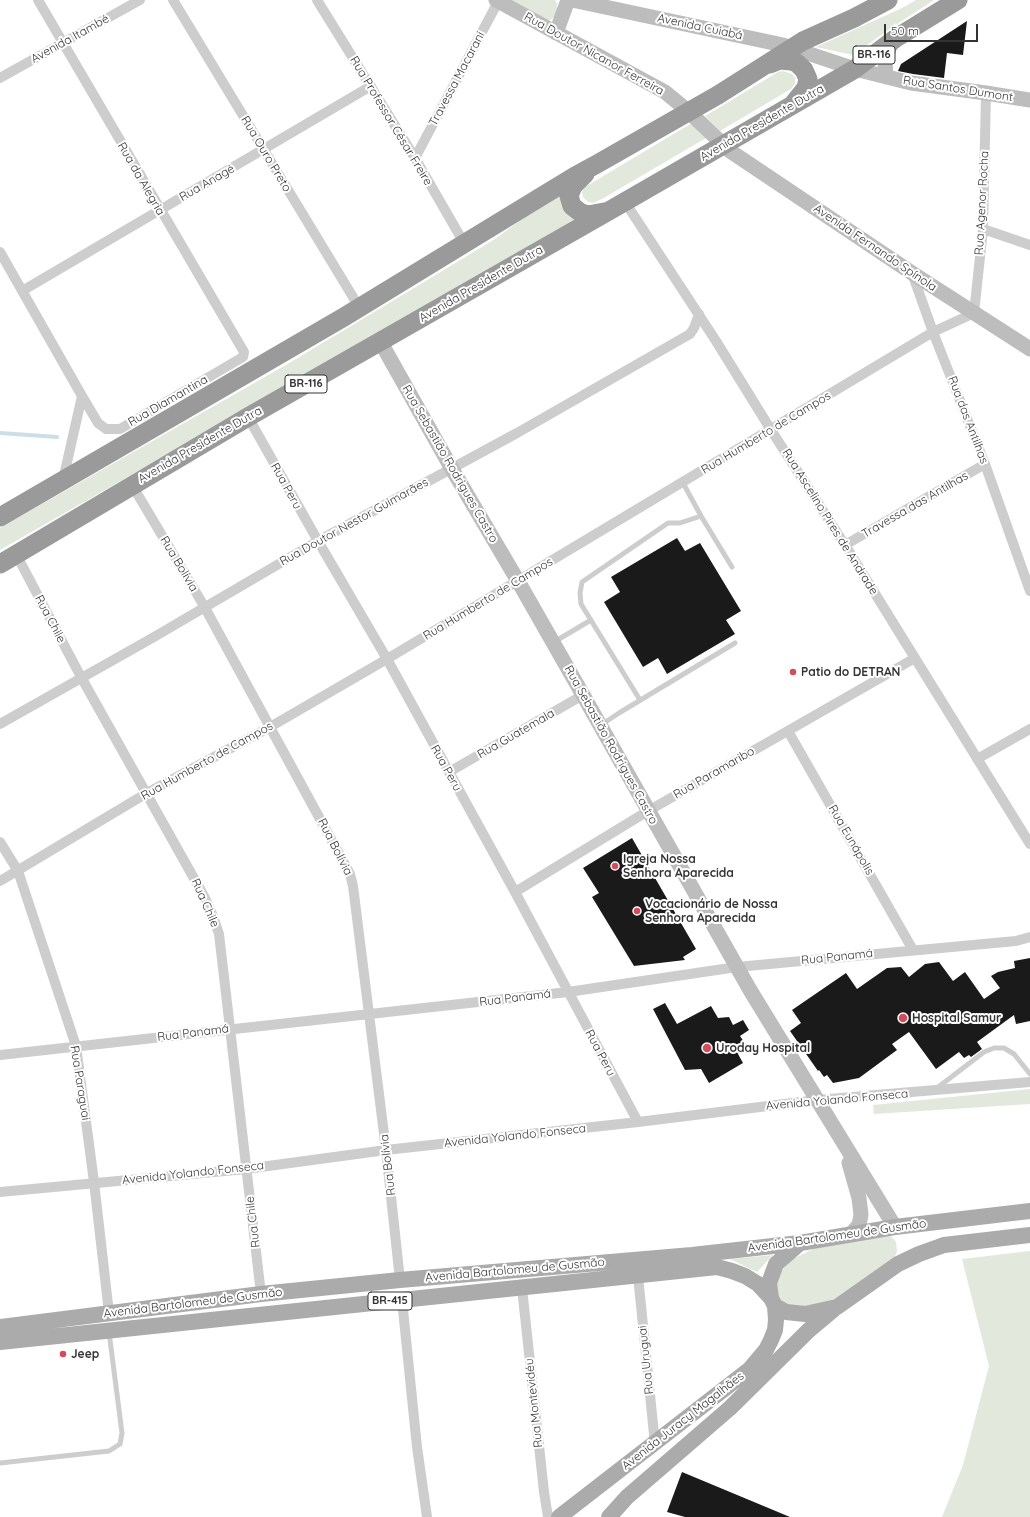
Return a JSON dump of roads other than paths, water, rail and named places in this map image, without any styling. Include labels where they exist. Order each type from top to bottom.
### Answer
[{"type":"highway","points":[[0,517],[359,307],[575,176],[763,67],[803,41],[854,18],[888,0]]},
{"type":"highway","name":"Avenida Presidente Dutra","points":[[8,559],[248,417],[620,205],[723,144],[789,108],[855,69],[915,26],[958,0]]},
{"type":"highway","points":[[763,67],[780,60],[797,63],[804,70],[808,79],[806,88],[789,108]]},
{"type":"highway","points":[[597,164],[581,176],[573,186],[569,196],[572,206],[581,213],[596,215],[620,205]]},
{"type":"main road","name":"Avenida Bartolomeu de Gusmão","points":[[0,1327],[261,1294],[400,1280],[692,1255],[800,1243],[895,1227],[1030,1211]]},
{"type":"main road","name":"Avenida Juracy Magalhães","points":[[609,1517],[627,1497],[730,1408],[809,1330],[837,1307],[898,1264],[919,1254],[944,1246],[1030,1235]]},
{"type":"main road","name":"Avenida Juracy Magalhães","points":[[559,1517],[750,1369],[766,1350],[774,1330],[776,1320],[769,1283],[776,1264],[800,1243]]},
{"type":"main road","name":"Avenida Bartolomeu de Gusmão","points":[[0,1342],[717,1267],[745,1276],[758,1284],[773,1302]]},
{"type":"main road","points":[[773,1302],[786,1312],[805,1314],[837,1307]]},
{"type":"street","name":"Rua da Alegria","points":[[38,0],[244,352],[243,358]]},
{"type":"street","name":"Avenida Itambé","points":[[0,78],[140,0]]},
{"type":"street","name":"Rua Ouro Preto","points":[[173,0],[359,307]]},
{"type":"street","name":"Rua Professor César Freire","points":[[317,0],[415,158],[464,243]]},
{"type":"street","name":"Rua Doutor Nicanor Ferreira","points":[[498,0],[556,34],[665,92],[688,111],[723,144]]},
{"type":"street","name":"Travessa Macarani","points":[[415,158],[498,0]]},
{"type":"street","points":[[556,34],[568,0]]},
{"type":"street","name":"Avenida Cuiabá","points":[[572,0],[771,42],[827,60]]},
{"type":"street","name":"Rua Santos Dumont","points":[[886,77],[885,61],[891,43]]},
{"type":"street","name":"Rua Santos Dumont","points":[[827,60],[855,69],[911,83],[1030,100]]},
{"type":"street","name":"Rua Anagé","points":[[22,291],[371,86]]},
{"type":"street","name":"Rua Agenor Rocha","points":[[974,313],[983,229],[986,93]]},
{"type":"street","name":"Avenida Fernando Spínola","points":[[723,144],[730,151],[912,273],[1030,349]]},
{"type":"street","name":"Rua Ascelino Pires de Andrade","points":[[620,205],[698,314],[845,545],[1030,844]]},
{"type":"street","points":[[983,229],[1030,245]]},
{"type":"street","name":"Rua Diamantina","points":[[0,252],[98,423],[106,429],[120,429],[243,358]]},
{"type":"street","name":"Rua das Antilhas","points":[[912,273],[933,332],[1026,571],[1030,591]]},
{"type":"street","name":"Rua Humberto de Campos","points":[[0,881],[18,872],[147,793],[270,727],[387,659],[933,332],[974,313]]},
{"type":"street","name":"Rua Doutor Nestor Guimarães","points":[[0,724],[154,637],[204,606],[318,541],[452,469],[690,334],[697,322],[698,314]]},
{"type":"street","name":"Rua Sebastião Rodrigues Castro","points":[[380,342],[601,726],[737,968],[895,1227]]},
{"type":"street","points":[[62,480],[82,396]]},
{"type":"street","name":"Rua Peru","points":[[248,417],[387,659],[515,892],[638,1122]]},
{"type":"street","name":"Travessa das Antilhas","points":[[845,545],[985,464]]},
{"type":"street","name":"Rua Bolívia","points":[[132,485],[204,606],[350,874],[353,886],[386,1150],[400,1280]]},
{"type":"street","name":"Rua Chile","points":[[8,559],[81,677],[205,898],[213,916],[219,934],[261,1294]]},
{"type":"street","name":"Rua Paramaribo","points":[[515,892],[648,811],[915,658]]},
{"type":"street","name":"Rua Guatemala","points":[[449,772],[583,695]]},
{"type":"street","points":[[977,759],[1030,729]]},
{"type":"street","name":"Rua Eunápolis","points":[[788,731],[913,950]]},
{"type":"street","name":"Rua Paraguai","points":[[0,842],[18,872],[76,1046],[109,1313]]},
{"type":"street","name":"Rua Panamá","points":[[0,1055],[568,992],[737,968],[1016,941],[1030,937]]},
{"type":"street","name":"Avenida Yolando Fonseca","points":[[0,1192],[246,1168],[386,1150],[638,1122],[817,1100],[1030,1082]]},
{"type":"street","name":"Rua Sebastião Rodrigues Castro","points":[[845,1146],[862,1215],[859,1225],[852,1234]]},
{"type":"street","name":"Rua Uruguai","points":[[638,1276],[655,1444]]},
{"type":"street","name":"Rua Montevidéu","points":[[522,1288],[548,1517]]},
{"type":"street","points":[[402,1300],[417,1448],[427,1517]]},
{"type":"lane","points":[[683,483],[732,567]]},
{"type":"lane","points":[[640,700],[581,604],[580,593],[582,582],[668,522],[680,523],[701,516]]},
{"type":"lane","points":[[553,643],[591,620]]},
{"type":"lane","points":[[601,726],[640,700],[735,643]]},
{"type":"lane","points":[[933,1091],[984,1052],[994,1048],[1004,1048],[1014,1054],[1030,1074]]},
{"type":"lane","points":[[0,1462],[109,1451],[120,1444],[122,1433],[109,1331]]},
{"type":"waterway","points":[[0,433],[57,437]]},
{"type":"place","name":"Patio do DETRAN","points":[[793,672]]},
{"type":"place","name":"Igreja Nossa Senhora Aparecida","points":[[615,866]]},
{"type":"place","name":"Vocacionário de Nossa Senhora Aparecida","points":[[637,911]]},
{"type":"place","name":"Hospital Samur","points":[[903,1018]]},
{"type":"place","name":"Uroday Hospital","points":[[707,1048]]},
{"type":"place","name":"Jeep","points":[[63,1354]]}]
